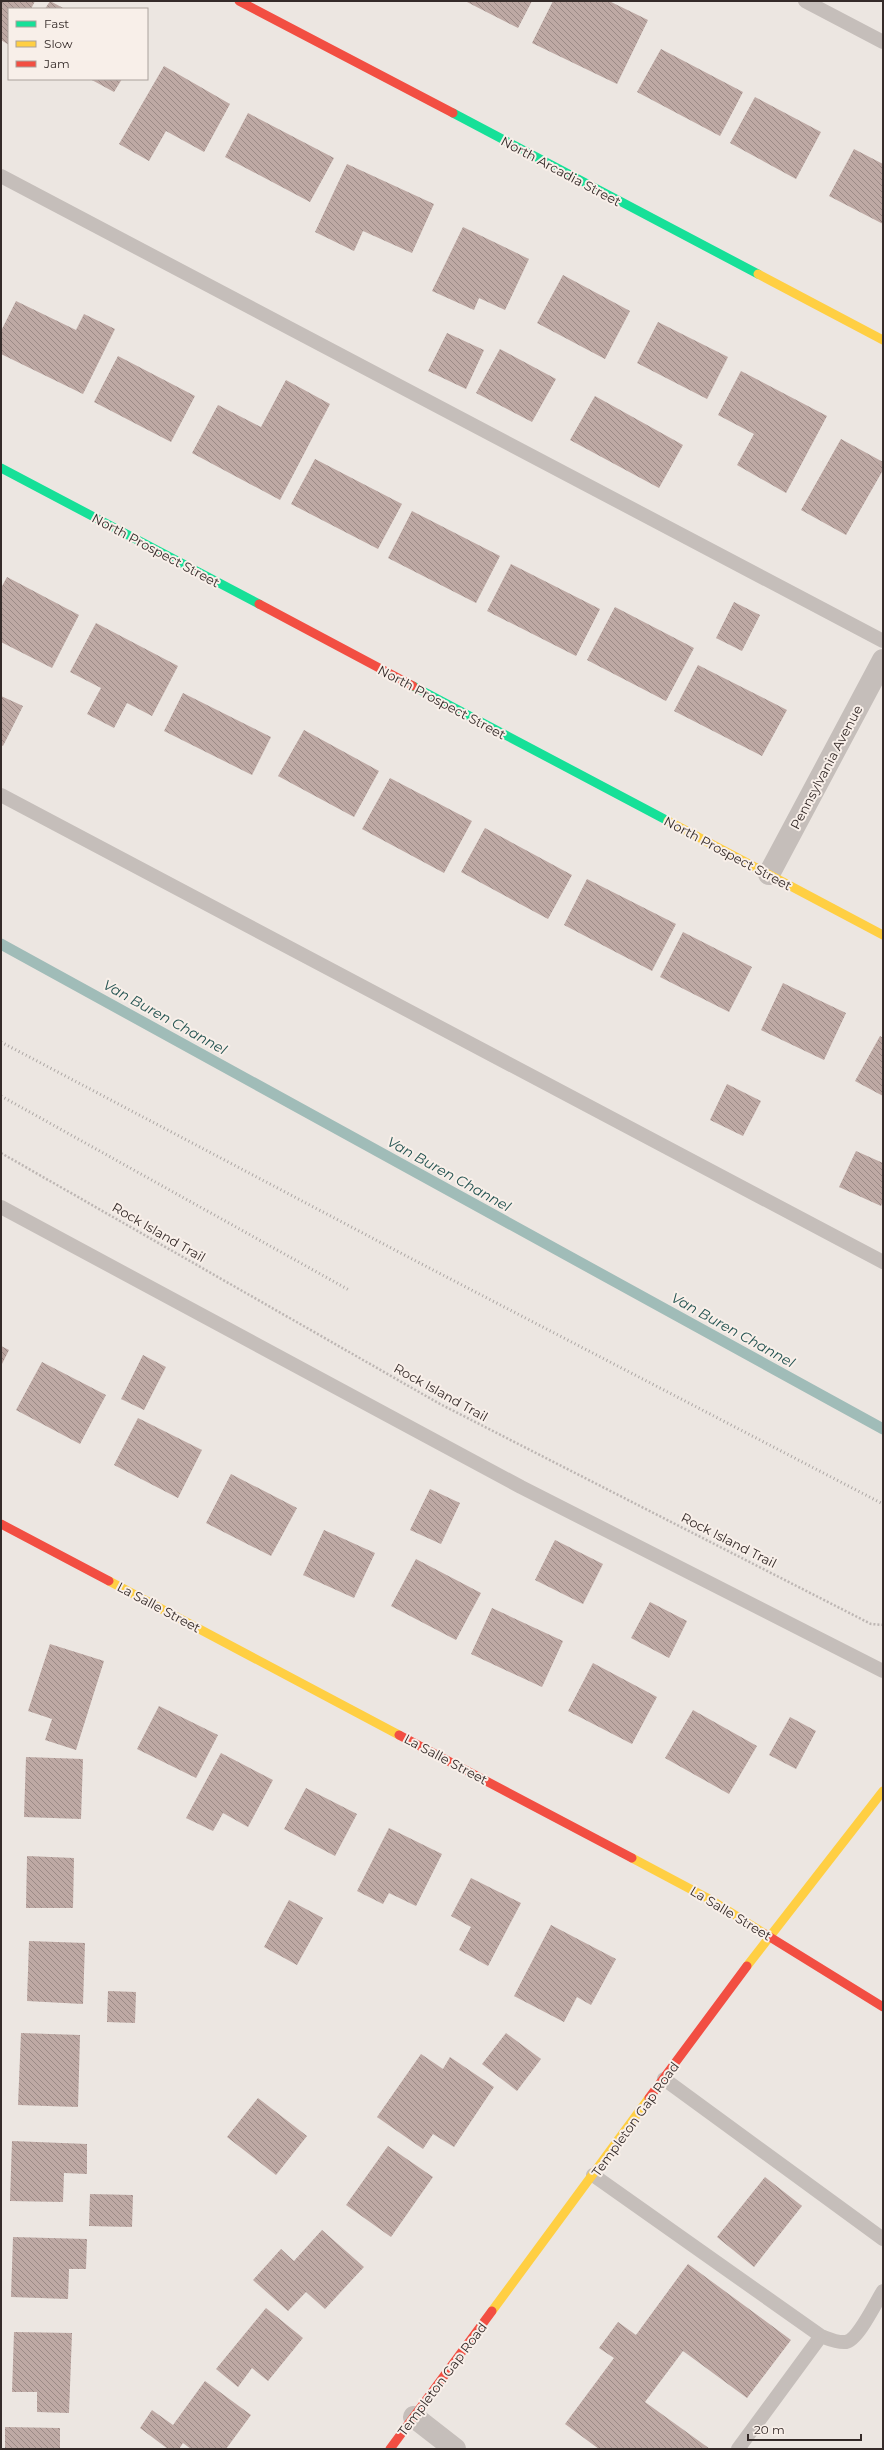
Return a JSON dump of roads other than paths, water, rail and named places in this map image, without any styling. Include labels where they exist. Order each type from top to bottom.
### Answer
[{"type":"street","name":"North Arcadia Street","points":[[239,1],[883,340]]},
{"type":"street","name":"North Prospect Street","points":[[1,468],[883,935]]},
{"type":"street","name":"Pennsylvania Avenue","points":[[769,874],[883,660]]},
{"type":"street","name":"La Salle Street","points":[[1,1524],[711,1900],[769,1936],[846,1988],[883,2007]]},
{"type":"street","name":"Templeton Gap Road","points":[[390,2449],[769,1936],[883,1791]]},
{"type":"street","points":[[414,2417],[455,2449]]},
{"type":"lane","points":[[805,1],[883,42]]},
{"type":"lane","points":[[1,176],[883,641]]},
{"type":"lane","points":[[1,795],[883,1262]]},
{"type":"lane","points":[[1,1207],[521,1487],[883,1671]]},
{"type":"lane","points":[[664,2079],[883,2239]]},
{"type":"lane","points":[[593,2176],[821,2336],[837,2342],[847,2342],[855,2337],[883,2291]]},
{"type":"lane","points":[[738,2449],[821,2336]]},
{"type":"waterway","name":"Van Buren Channel","points":[[1,944],[883,1429]]},
{"type":"railway","points":[[1,1042],[412,1259],[883,1504]]},
{"type":"railway","points":[[1,1096],[349,1290]]}]
